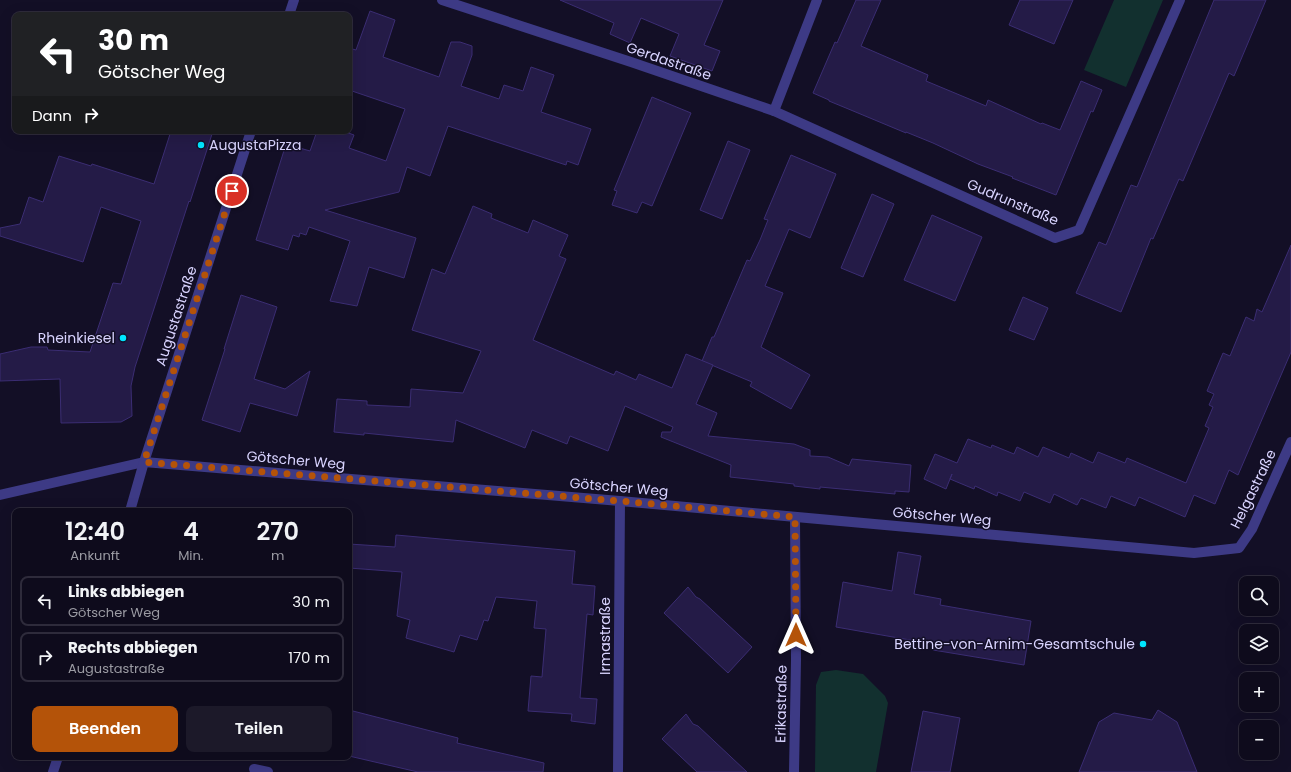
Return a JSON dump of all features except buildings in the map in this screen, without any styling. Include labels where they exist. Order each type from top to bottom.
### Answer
[{"type":"street","points":[[290,12],[294,0]]},
{"type":"street","name":"Gerdastraße","points":[[442,0],[774,111]]},
{"type":"street","points":[[774,111],[817,0]]},
{"type":"street","name":"Gudrunstraße","points":[[774,111],[1055,238],[1079,230],[1180,0]]},
{"type":"street","name":"Augustastraße","points":[[131,508],[144,462],[251,134]]},
{"type":"street","name":"Helgastraße","points":[[1239,548],[1252,529],[1291,442]]},
{"type":"street","name":"Götscher Weg","points":[[0,495],[144,462],[620,501],[1194,553],[1239,548]]},
{"type":"street","name":"Irmastraße","points":[[618,772],[620,501]]},
{"type":"street","name":"Erikastraße","points":[[794,772],[796,660],[795,517]]},
{"type":"street","points":[[53,772],[57,760]]},
{"type":"street","points":[[254,769],[268,772]]},
{"type":"green space","points":[[1114,0],[1163,0],[1126,87],[1084,70]]},
{"type":"green space","points":[[836,670],[863,674],[885,696],[888,703],[876,772],[815,772],[816,685],[821,672]]},
{"type":"place","name":"AugustaPizza","points":[[201,145]]},
{"type":"place","name":"Rheinkiesel","points":[[123,338]]},
{"type":"place","name":"Bettine-von-Arnim-Gesamtschule","points":[[1143,644]]},
{"type":"route","points":[[232,191],[144,462],[620,501],[795,517],[796,635]]}]
